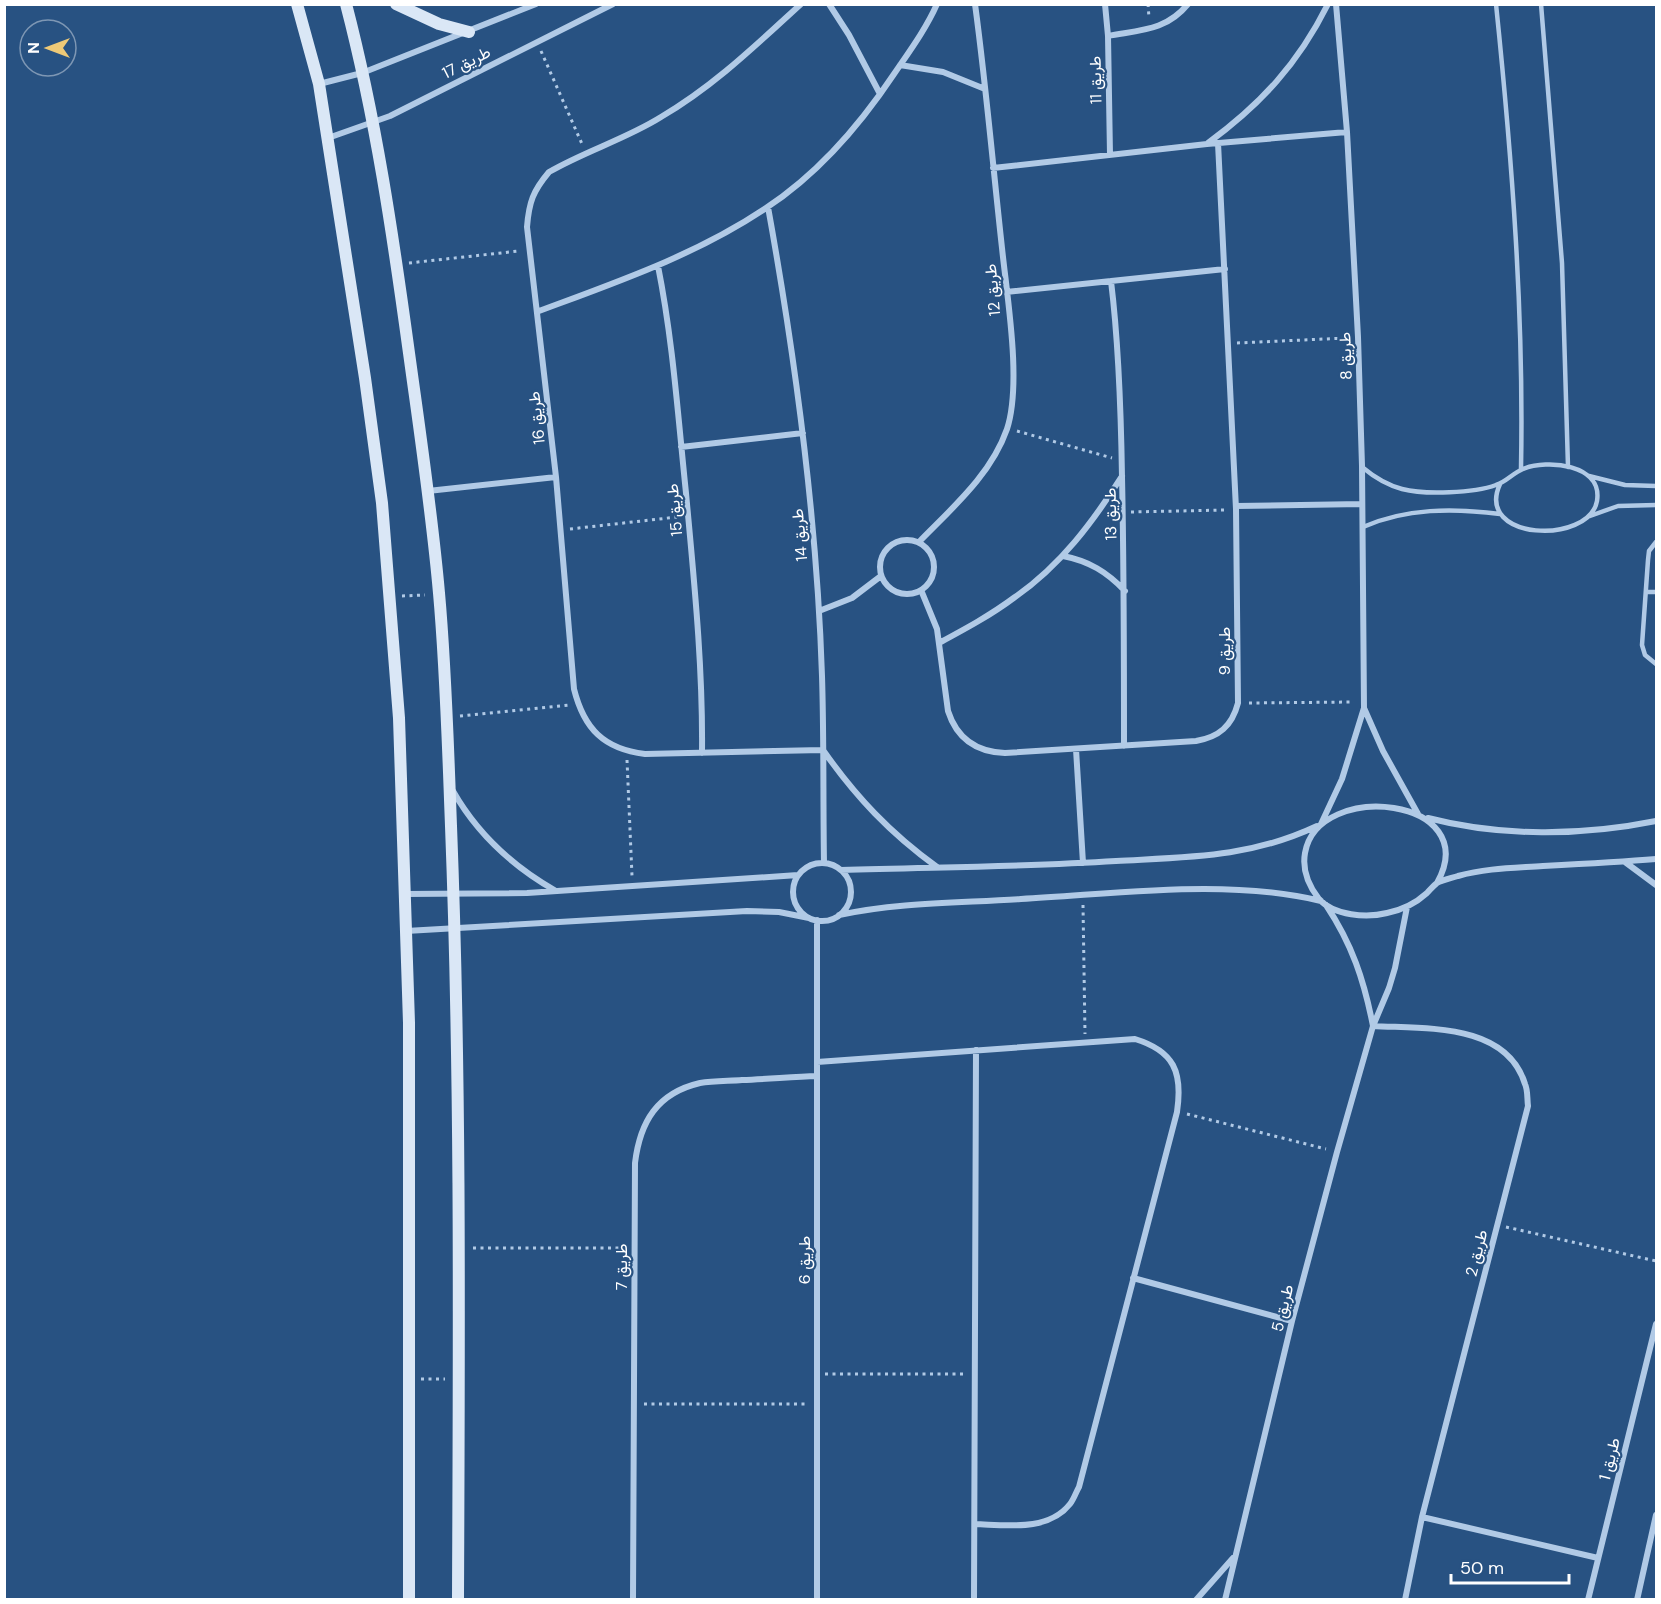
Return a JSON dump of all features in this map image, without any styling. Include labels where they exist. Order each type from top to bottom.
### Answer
[{"type":"street","points":[[297,4],[319,84],[368,400],[382,503],[399,718],[409,1035],[409,1599]]},
{"type":"street","points":[[346,4],[373,123],[397,264],[428,491],[439,594],[447,717],[455,929],[459,1248],[458,1599]]},
{"type":"street","points":[[396,4],[440,24],[469,32]]},
{"type":"street","name":"طريق 17","points":[[319,84],[363,73],[536,4]]},
{"type":"street","name":"طريق 17","points":[[328,138],[373,123],[614,4]]},
{"type":"street","name":"طريق 16","points":[[801,4],[730,70],[696,96],[659,119],[549,172],[537,187],[529,205],[527,227],[539,311],[556,477],[572,675],[577,704],[586,721],[597,735],[612,746],[627,752],[645,754],[823,750]]},
{"type":"street","points":[[829,4],[849,34],[880,94]]},
{"type":"street","points":[[539,311],[658,266],[708,242],[768,207],[829,156],[855,126],[900,65],[937,4]]},
{"type":"street","name":"طريق 12","points":[[919,542],[977,481],[995,456],[1007,428],[1013,395],[1006,292],[975,4]]},
{"type":"street","name":"طريق 11","points":[[1105,4],[1108,36],[1110,155]]},
{"type":"street","points":[[1108,36],[1162,26],[1178,17],[1188,4]]},
{"type":"street","points":[[1207,144],[1240,120],[1269,92],[1295,61],[1317,27],[1328,4]]},
{"type":"street","name":"طريق 8","points":[[1319,825],[1342,779],[1364,705],[1363,527],[1358,338],[1347,132],[1336,4]]},
{"type":"street","points":[[900,65],[943,72],[985,89]]},
{"type":"street","points":[[993,168],[1207,144],[1347,132]]},
{"type":"street","name":"طريق 9","points":[[921,590],[932,616],[939,643],[948,711],[952,723],[968,743],[979,749],[1005,753],[1208,739],[1220,734],[1229,725],[1238,703],[1236,508],[1218,143]]},
{"type":"street","name":"طريق 14","points":[[768,207],[788,320],[803,433],[819,611],[824,863]]},
{"type":"street","name":"طريق 15","points":[[658,266],[670,338],[688,516],[701,662],[702,753]]},
{"type":"street","points":[[1006,292],[1225,269]]},
{"type":"street","name":"طريق 13","points":[[1111,281],[1118,341],[1122,461],[1125,591],[1124,746]]},
{"type":"street","points":[[681,447],[803,433]]},
{"type":"street","points":[[939,643],[1017,596],[1063,556],[1085,531],[1122,476]]},
{"type":"street","points":[[428,491],[556,477]]},
{"type":"street","points":[[1236,508],[1362,504]]},
{"type":"street","points":[[900,540],[919,542],[931,554],[932,578],[921,590],[912,594],[893,591],[886,585],[879,567],[885,550],[900,540]]},
{"type":"street","points":[[1063,556],[1097,567],[1115,580],[1125,591]]},
{"type":"street","points":[[819,611],[852,598],[881,576]]},
{"type":"street","name":"طريق 8","points":[[1364,705],[1383,751],[1420,815]]},
{"type":"street","points":[[1076,749],[1083,863]]},
{"type":"street","points":[[823,750],[849,785],[885,826],[937,867]]},
{"type":"street","points":[[449,785],[467,814],[494,847],[513,864],[556,891]]},
{"type":"street","points":[[813,919],[798,909],[793,889],[798,875],[809,866],[824,863],[841,870],[1083,863],[1206,856],[1239,852],[1279,842],[1336,816],[1368,807],[1402,809],[1484,829],[1584,830],[1656,821]]},
{"type":"street","points":[[839,915],[900,906],[1230,889],[1276,892],[1366,916],[1394,912],[1418,900],[1437,883],[1443,871],[1446,859],[1445,846],[1433,824],[1420,815]]},
{"type":"street","points":[[1319,825],[1307,845],[1304,860],[1306,875],[1312,889],[1324,903]]},
{"type":"street","points":[[1437,883],[1497,869],[1656,859]]},
{"type":"street","points":[[1624,861],[1656,885]]},
{"type":"street","points":[[406,931],[747,911],[778,912],[813,919],[832,919],[839,915],[848,904],[850,897],[849,882],[841,870]]},
{"type":"street","points":[[405,894],[556,891],[798,875]]},
{"type":"street","name":"طريق 5","points":[[1324,903],[1349,942],[1357,962],[1373,1026]]},
{"type":"street","name":"طريق 5","points":[[1225,1599],[1292,1322],[1373,1026],[1395,968],[1407,907]]},
{"type":"street","name":"طريق 6","points":[[813,919],[817,1062],[817,1599]]},
{"type":"street","name":"طريق 2","points":[[1373,1026],[1452,1031],[1477,1036],[1499,1048],[1517,1065],[1526,1085],[1528,1106],[1422,1517],[1405,1599]]},
{"type":"street","points":[[817,1062],[1135,1039],[1152,1044],[1167,1056],[1177,1072],[1180,1090],[1177,1112],[1079,1487],[1069,1504],[1054,1517],[1035,1524],[975,1524]]},
{"type":"street","points":[[974,1599],[976,1050]]},
{"type":"street","name":"طريق 7","points":[[633,1599],[634,1248],[635,1163],[638,1142],[646,1120],[661,1103],[680,1090],[701,1083],[817,1076]]},
{"type":"street","points":[[1133,1278],[1292,1322]]},
{"type":"street","name":"طريق 1","points":[[1588,1599],[1656,1324]]},
{"type":"street","points":[[1637,1599],[1656,1515]]},
{"type":"street","points":[[1422,1517],[1598,1558]]},
{"type":"street","points":[[1196,1599],[1234,1557]]},
{"type":"lane","points":[[1496,4],[1518,275],[1521,469]]},
{"type":"lane","points":[[1541,4],[1560,227],[1567,371],[1568,466]]},
{"type":"lane","points":[[1362,466],[1380,480],[1413,491],[1462,492],[1500,484],[1521,469],[1540,464],[1568,466],[1587,475],[1625,485],[1656,486]]},
{"type":"lane","points":[[1587,475],[1592,481],[1597,496],[1596,504],[1588,518]]},
{"type":"lane","points":[[1500,484],[1496,499],[1500,514]]},
{"type":"lane","points":[[1363,527],[1394,516],[1416,512],[1469,511],[1500,514],[1516,525],[1541,531],[1565,528],[1597,512],[1618,506],[1656,504]]},
{"type":"lane","points":[[1656,542],[1649,551],[1642,645],[1645,655],[1656,664]]},
{"type":"lane","points":[[1648,560],[1656,560]]},
{"type":"lane","points":[[1646,592],[1656,592]]},
{"type":"path","points":[[537,42],[586,153]]},
{"type":"path","points":[[397,264],[530,250]]},
{"type":"path","points":[[1228,343],[1358,338]]},
{"type":"path","points":[[1007,428],[1122,461]]},
{"type":"path","points":[[1123,512],[1236,508]]},
{"type":"path","points":[[561,530],[688,516]]},
{"type":"path","points":[[390,596],[439,594]]},
{"type":"path","points":[[1238,703],[1364,705]]},
{"type":"path","points":[[447,717],[577,704]]},
{"type":"path","points":[[627,752],[633,887]]},
{"type":"path","points":[[1083,896],[1086,1042]]},
{"type":"path","points":[[1177,1112],[1337,1152]]},
{"type":"path","points":[[1497,1225],[1656,1261]]},
{"type":"path","points":[[459,1248],[634,1248]]},
{"type":"path","points":[[818,1374],[975,1374]]},
{"type":"path","points":[[410,1379],[459,1379]]},
{"type":"path","points":[[633,1404],[818,1404]]}]
